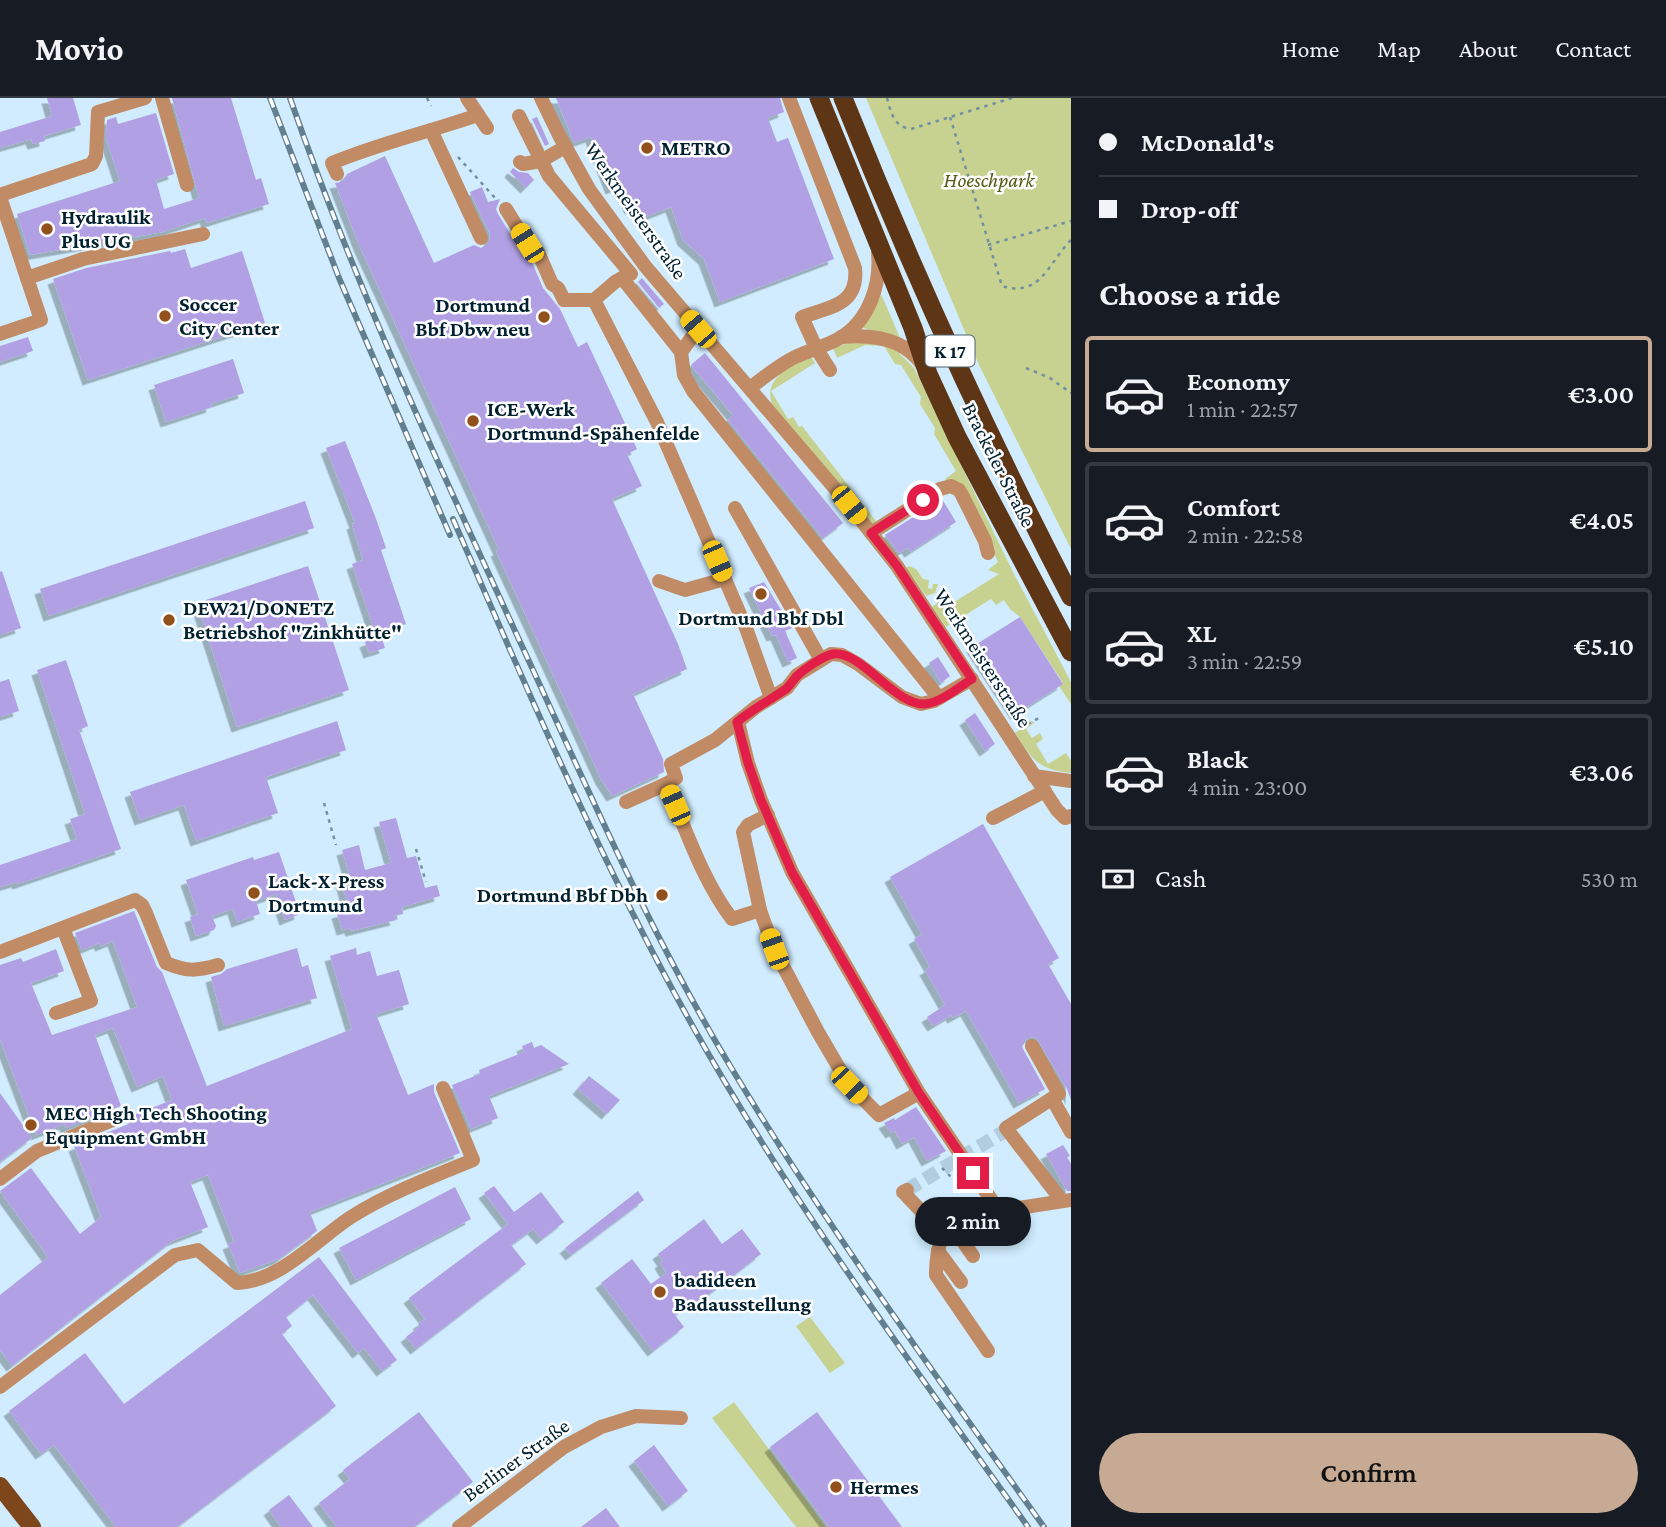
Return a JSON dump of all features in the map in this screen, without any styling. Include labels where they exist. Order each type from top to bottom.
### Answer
[{"type":"highway","name":"Brackeler Straße","points":[[819,98],[913,328],[928,374],[957,437],[1071,652]]},
{"type":"highway","name":"Brackeler Straße","points":[[843,98],[908,255],[979,412],[1071,597]]},
{"type":"highway","points":[[957,437],[960,409],[965,406],[973,407],[979,412]]},
{"type":"main road","points":[[0,1486],[32,1527]]},
{"type":"street","points":[[0,334],[41,320],[0,196],[92,164],[96,156],[98,112],[145,98]]},
{"type":"street","points":[[162,98],[187,185]]},
{"type":"street","points":[[467,98],[487,128]]},
{"type":"street","name":"Werkmeisterstraße","points":[[541,98],[589,189],[645,266],[897,566],[1034,776],[1069,821]]},
{"type":"street","points":[[789,98],[855,268],[855,286],[844,302],[802,317],[816,348],[830,370]]},
{"type":"street","points":[[337,174],[332,163],[377,144],[478,115]]},
{"type":"street","points":[[519,116],[549,176],[681,352],[684,376],[693,391],[845,577],[939,698]]},
{"type":"street","points":[[431,130],[481,238]]},
{"type":"street","points":[[520,162],[523,164],[541,161],[565,147]]},
{"type":"street","points":[[501,204],[527,243],[538,252],[552,284],[558,288],[564,300],[594,300],[626,276],[645,266]]},
{"type":"street","points":[[27,278],[83,259],[203,234]]},
{"type":"street","points":[[840,338],[860,320],[873,298],[879,265],[876,241]]},
{"type":"street","points":[[594,300],[657,422],[746,628],[771,698]]},
{"type":"street","points":[[681,352],[698,329]]},
{"type":"street","points":[[750,388],[793,358],[840,338],[875,336],[891,341],[912,352],[928,374]]},
{"type":"street","points":[[871,533],[940,489],[955,487],[962,495],[985,541],[988,553]]},
{"type":"street","points":[[735,508],[821,660]]},
{"type":"street","points":[[659,581],[685,590],[725,579]]},
{"type":"street","points":[[626,802],[676,778],[671,764],[715,740],[787,688],[797,676],[831,654],[842,655],[858,664],[902,697],[921,705],[929,704],[972,679]]},
{"type":"street","points":[[737,722],[748,763],[792,872],[919,1093],[999,1211]]},
{"type":"street","points":[[1034,776],[1071,780]]},
{"type":"street","points":[[666,784],[725,910],[732,919],[760,910]]},
{"type":"street","points":[[993,818],[1045,791]]},
{"type":"street","points":[[768,815],[748,825],[743,832],[760,910],[774,949],[818,1032],[849,1085],[879,1115],[919,1093]]},
{"type":"street","points":[[0,952],[135,900],[146,912],[166,962],[185,970],[218,965]]},
{"type":"street","points":[[56,1013],[91,1001],[64,928]]},
{"type":"street","points":[[1031,1046],[1059,1094],[1006,1128],[1066,1200]]},
{"type":"street","points":[[0,1387],[176,1255],[198,1250],[237,1283],[254,1282],[293,1261],[352,1216],[412,1185],[473,1160],[443,1088]]},
{"type":"street","points":[[1054,1102],[1071,1132]]},
{"type":"street","points":[[0,1179],[37,1151],[127,1114]]},
{"type":"street","points":[[906,1189],[903,1192],[973,1256]]},
{"type":"street","points":[[988,1351],[936,1275],[938,1251],[946,1229],[968,1213],[1066,1200]]},
{"type":"street","points":[[938,1251],[961,1282]]},
{"type":"street","name":"Berliner Straße","points":[[459,1527],[564,1447],[601,1427],[636,1416],[681,1418]]},
{"type":"path","points":[[427,98],[431,106]]},
{"type":"path","points":[[887,98],[892,116],[902,127],[911,129],[1012,98]]},
{"type":"path","points":[[950,117],[1002,286],[1015,290],[1041,281],[1071,240]]},
{"type":"path","points":[[452,149],[501,204]]},
{"type":"path","points":[[988,245],[1071,220]]},
{"type":"path","points":[[1026,368],[1049,378],[1071,393]]},
{"type":"path","points":[[1009,736],[1039,718]]},
{"type":"path","points":[[324,803],[336,845]]},
{"type":"path","points":[[416,849],[426,882]]},
{"type":"path","points":[[942,1168],[951,1177]]},
{"type":"green space","name":"Hoeschpark","points":[[866,98],[1071,98],[1071,549],[979,365]]},
{"type":"green space","points":[[882,296],[900,338],[863,328]]},
{"type":"green space","points":[[872,341],[897,351],[914,368],[1013,572],[1071,682],[1071,704],[1059,686],[1063,683],[1020,617],[1004,600],[996,605],[991,599],[946,627],[932,607],[940,601],[951,604],[999,574],[988,570],[998,562],[965,492],[945,479],[956,471],[934,434],[935,428],[920,404],[921,397],[901,365],[895,364],[884,346],[865,345],[837,358],[833,348],[852,342]]},
{"type":"green space","points":[[811,357],[815,363],[771,391],[788,419],[793,417],[799,427],[802,426],[876,521],[873,524],[772,404],[770,395],[771,387],[775,380],[787,369]]},
{"type":"green space","points":[[909,566],[916,569],[923,579],[929,580],[928,588],[932,589],[933,584],[938,584],[935,593],[926,596],[906,568]]},
{"type":"green space","points":[[1032,721],[1034,723],[1026,729],[1032,738],[1040,733],[1043,739],[1036,744],[1048,764],[1066,753],[1071,761],[1071,773],[1043,766],[1027,750],[1015,733]]},
{"type":"green space","points":[[810,1317],[845,1363],[830,1373],[796,1326]]},
{"type":"green space","points":[[734,1402],[826,1527],[796,1527],[712,1418]]},
{"type":"building","points":[[47,98],[73,98],[81,125],[44,136],[45,141],[33,144],[31,139],[0,148],[0,132],[52,116]]},
{"type":"building","points":[[172,98],[231,98],[256,180],[261,178],[269,204],[207,223],[205,218],[163,232],[30,255],[17,214],[120,181],[106,138],[107,120],[116,117],[118,124],[156,113],[174,174],[156,180],[164,209],[199,198]]},
{"type":"building","points":[[556,98],[780,98],[784,112],[768,118],[777,142],[788,138],[834,259],[720,302],[704,259],[683,240],[671,207],[643,218],[639,206],[630,209],[621,185],[611,189],[591,137],[574,143]]},
{"type":"building","points":[[537,117],[549,144],[545,146],[532,119]]},
{"type":"building","points":[[385,156],[434,263],[474,245],[481,248],[489,243],[490,234],[470,192],[482,187],[488,202],[500,199],[496,209],[498,214],[528,261],[531,260],[543,288],[560,309],[578,347],[587,342],[637,449],[627,454],[642,486],[612,499],[687,669],[633,694],[663,759],[664,772],[612,796],[601,779],[496,551],[499,550],[359,245],[335,183],[342,182],[347,174]]},
{"type":"building","points":[[513,168],[528,173],[534,180],[526,188],[510,172]]},
{"type":"building","name":"Soccer City Center","points":[[185,249],[191,268],[242,251],[265,323],[88,380],[53,279],[86,268]]},
{"type":"building","points":[[642,278],[664,304],[659,308],[638,282]]},
{"type":"building","points":[[28,337],[33,351],[0,362],[0,346]]},
{"type":"building","points":[[705,353],[843,523],[823,538],[728,420],[733,415],[693,368],[692,364]]},
{"type":"building","points":[[233,359],[244,393],[166,422],[154,385]]},
{"type":"building","points":[[345,441],[386,548],[381,550],[406,624],[376,635],[352,564],[363,560],[352,524],[355,523],[326,448]]},
{"type":"building","points":[[942,499],[956,522],[910,552],[907,548],[899,553],[885,535]]},
{"type":"building","points":[[305,501],[314,528],[49,616],[40,589]]},
{"type":"building","points":[[308,566],[349,690],[237,727],[197,603]]},
{"type":"building","points":[[2,571],[21,628],[0,635],[0,572]]},
{"type":"building","points":[[764,582],[792,628],[785,631],[797,658],[788,662],[749,588]]},
{"type":"building","points":[[1020,617],[1063,684],[1016,714],[972,647]]},
{"type":"building","points":[[381,636],[385,648],[369,653],[365,642]]},
{"type":"building","points":[[938,657],[950,676],[941,683],[929,663]]},
{"type":"building","points":[[66,660],[88,726],[79,730],[121,849],[18,884],[17,882],[0,887],[0,865],[77,839],[70,819],[85,814],[37,670]]},
{"type":"building","points":[[9,679],[19,711],[0,717],[0,682]]},
{"type":"building","points":[[975,713],[995,744],[985,751],[965,720]]},
{"type":"building","points":[[337,721],[346,750],[266,777],[278,813],[196,841],[184,805],[140,820],[130,792]]},
{"type":"building","points":[[396,818],[407,858],[416,856],[425,888],[437,885],[440,896],[402,907],[403,914],[394,916],[396,920],[351,931],[350,928],[342,930],[337,913],[349,910],[340,877],[349,874],[342,850],[359,845],[365,870],[391,863],[379,822]]},
{"type":"building","points":[[983,824],[1059,958],[1048,964],[1071,1004],[1071,1100],[1036,1037],[1027,1038],[1022,1047],[1045,1089],[1019,1103],[966,1011],[953,1018],[951,1015],[933,1026],[927,1017],[945,1005],[925,970],[930,967],[914,939],[922,934],[890,877]]},
{"type":"building","points":[[279,852],[300,914],[285,920],[276,894],[256,901],[260,914],[237,922],[233,909],[212,916],[216,926],[214,930],[196,936],[190,917],[198,914],[186,880],[253,857],[254,860]]},
{"type":"building","points":[[134,911],[157,967],[162,972],[207,1086],[352,1029],[330,956],[356,948],[357,955],[370,951],[377,976],[399,970],[409,1004],[376,1014],[408,1095],[434,1084],[434,1092],[460,1153],[310,1212],[317,1231],[279,1259],[240,1273],[228,1244],[234,1242],[208,1175],[190,1182],[208,1227],[172,1241],[12,1366],[0,1350],[0,1295],[48,1257],[0,1191],[31,1168],[80,1234],[101,1217],[74,1146],[131,1123],[136,1114],[172,1100],[163,1076],[137,1087],[113,1028],[95,1035],[121,1106],[66,1128],[65,1124],[36,1135],[0,1039],[0,965],[21,958],[23,962],[56,949],[64,971],[31,983],[52,1035],[137,1007],[113,941],[82,950],[75,933]]},
{"type":"building","points":[[297,948],[302,967],[308,965],[317,998],[224,1026],[211,977],[227,969]]},
{"type":"building","points":[[532,1042],[534,1048],[541,1045],[569,1064],[489,1096],[498,1118],[471,1129],[452,1085],[480,1074],[479,1070],[524,1052],[522,1046]]},
{"type":"building","points":[[589,1076],[620,1100],[607,1114],[578,1089]]},
{"type":"building","points":[[0,1093],[32,1138],[0,1162]]},
{"type":"building","points":[[916,1107],[946,1151],[927,1161],[914,1137],[902,1144],[895,1131],[891,1133],[884,1123],[894,1118],[895,1120]]},
{"type":"building","points":[[1063,1145],[1070,1156],[1067,1157],[1071,1164],[1071,1191],[1067,1191],[1046,1154]]},
{"type":"building","points":[[494,1186],[514,1212],[541,1192],[564,1222],[542,1239],[533,1229],[511,1245],[526,1264],[416,1349],[406,1337],[425,1319],[409,1298],[508,1224],[484,1193]]},
{"type":"building","points":[[455,1187],[471,1219],[356,1280],[339,1248]]},
{"type":"building","points":[[638,1191],[644,1200],[571,1255],[565,1248]]},
{"type":"building","name":"badideen Badausstellung","points":[[704,1219],[722,1244],[742,1229],[761,1254],[696,1304],[693,1301],[675,1315],[684,1327],[653,1351],[601,1283],[632,1259],[651,1284],[666,1273],[658,1254]]},
{"type":"building","points":[[319,1257],[397,1360],[382,1371],[364,1348],[358,1353],[313,1295],[286,1317],[292,1326],[282,1334],[336,1406],[177,1527],[116,1527],[54,1445],[41,1454],[9,1411],[85,1353],[124,1404]]},
{"type":"building","points":[[419,1412],[473,1482],[414,1527],[337,1527],[319,1503],[350,1479],[343,1470]]},
{"type":"building","name":"Hermes","points":[[817,1412],[902,1527],[829,1527],[770,1447]]},
{"type":"building","points":[[654,1445],[688,1491],[668,1506],[634,1461]]},
{"type":"building","points":[[289,1495],[313,1527],[281,1527],[269,1510]]},
{"type":"building","points":[[606,1508],[620,1527],[581,1527]]},
{"type":"tunnel","points":[[907,1190],[1015,1125]]},
{"type":"railway","points":[[270,98],[339,278],[450,535]]},
{"type":"railway","points":[[290,98],[342,237],[429,443],[596,807],[674,966],[732,1069],[806,1186],[1044,1527]]},
{"type":"railway","points":[[453,519],[593,833],[687,1016],[765,1148],[807,1212],[1028,1527]]},
{"type":"place","name":"METRO","points":[[647,148]]},
{"type":"place","name":"Hydraulik Plus UG","points":[[47,229]]},
{"type":"place","name":"Soccer City Center","points":[[165,316]]},
{"type":"place","name":"Dortmund Bbf Dbw neu","points":[[544,317]]},
{"type":"place","name":"ICE-Werk Dortmund-Spähenfelde","points":[[473,421]]},
{"type":"place","name":"Dortmund Bbf Dbl","points":[[761,594]]},
{"type":"place","name":"DEW21/DONETZ Betriebshof \"Zinkhütte\"","points":[[169,620]]},
{"type":"place","name":"Lack-X-Press Dortmund","points":[[254,893]]},
{"type":"place","name":"Dortmund Bbf Dbh","points":[[662,895]]},
{"type":"place","name":"MEC High Tech Shooting Equipment GmbH","points":[[31,1125]]},
{"type":"place","name":"badideen Badausstellung","points":[[660,1292]]},
{"type":"place","name":"Hermes","points":[[836,1487]]},
{"type":"route","points":[[923,500],[871,533],[897,566],[972,679],[929,704],[921,705],[902,697],[858,664],[842,655],[831,654],[797,676],[787,688],[737,722],[761,800],[792,872],[919,1093],[973,1173]]}]
